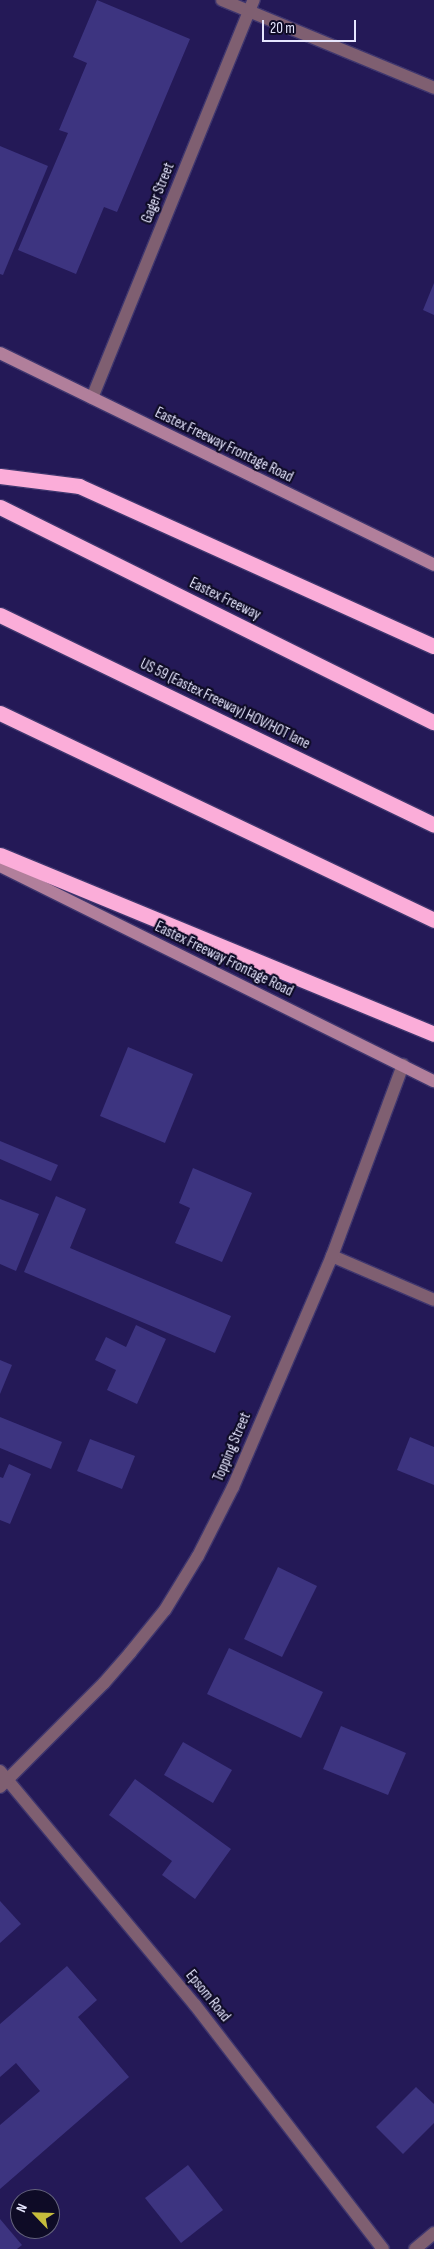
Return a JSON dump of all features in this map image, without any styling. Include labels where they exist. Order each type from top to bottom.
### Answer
[{"type":"highway","points":[[0,476],[79,486],[434,646]]},
{"type":"highway","name":"Eastex Freeway","points":[[0,507],[434,722]]},
{"type":"highway","name":"US 59 (Eastex Freeway) HOV/HOT lane","points":[[0,615],[434,825]]},
{"type":"highway","points":[[0,713],[434,920]]},
{"type":"highway","points":[[0,855],[434,1034]]},
{"type":"main road","name":"Eastex Freeway Frontage Road","points":[[0,353],[434,565]]},
{"type":"main road","name":"Eastex Freeway Frontage Road","points":[[0,866],[434,1081]]},
{"type":"street","points":[[222,0],[252,6],[434,88]]},
{"type":"street","name":"Gager Street","points":[[92,398],[252,6]]},
{"type":"street","name":"Topping Street","points":[[3,1779],[130,1653],[165,1610],[198,1556],[233,1487],[332,1256],[403,1065]]},
{"type":"street","points":[[332,1256],[434,1300]]},
{"type":"street","name":"Epsom Road","points":[[3,1779],[195,2005],[383,2249]]},
{"type":"street","points":[[414,2249],[434,2233]]},
{"type":"building","points":[[97,0],[190,39],[117,212],[104,207],[76,274],[18,250],[68,133],[59,130],[87,63],[73,57]]},
{"type":"building","points":[[0,146],[48,166],[3,275],[0,274]]},
{"type":"building","points":[[434,283],[434,315],[423,310]]},
{"type":"building","points":[[128,1047],[193,1074],[165,1143],[100,1116]]},
{"type":"building","points":[[0,1141],[58,1165],[51,1181],[0,1159]]},
{"type":"building","points":[[193,1168],[252,1193],[222,1262],[175,1243],[190,1208],[179,1203]]},
{"type":"building","points":[[56,1196],[86,1209],[70,1248],[231,1316],[215,1353],[24,1272]]},
{"type":"building","points":[[0,1199],[39,1214],[16,1271],[0,1264]]},
{"type":"building","points":[[136,1325],[166,1339],[137,1404],[107,1390],[116,1370],[95,1360],[106,1337],[126,1347]]},
{"type":"building","points":[[0,1360],[12,1365],[0,1394]]},
{"type":"building","points":[[0,1417],[62,1442],[51,1469],[0,1448]]},
{"type":"building","points":[[410,1437],[434,1447],[434,1485],[397,1470]]},
{"type":"building","points":[[90,1439],[135,1456],[122,1489],[77,1471]]},
{"type":"building","points":[[9,1464],[31,1474],[10,1524],[0,1520],[0,1477],[3,1478]]},
{"type":"building","points":[[278,1567],[317,1586],[282,1657],[244,1639]]},
{"type":"building","points":[[229,1648],[323,1692],[301,1738],[207,1694]]},
{"type":"building","points":[[341,1726],[406,1753],[388,1795],[323,1769]]},
{"type":"building","points":[[183,1742],[232,1770],[213,1803],[164,1775]]},
{"type":"building","points":[[135,1779],[231,1849],[195,1899],[162,1875],[172,1861],[109,1815]]},
{"type":"building","points":[[0,1901],[21,1924],[0,1943]]},
{"type":"building","points":[[67,1966],[97,2000],[78,2017],[129,2077],[0,2189],[0,2125],[40,2091],[16,2063],[0,2077],[0,2024]]},
{"type":"building","points":[[416,2087],[434,2104],[434,2123],[403,2154],[376,2127]]},
{"type":"building","points":[[188,2165],[223,2210],[181,2243],[145,2198]]},
{"type":"building","points":[[0,2219],[10,2231],[10,2239],[17,2239],[22,2245],[17,2249],[0,2249]]}]
